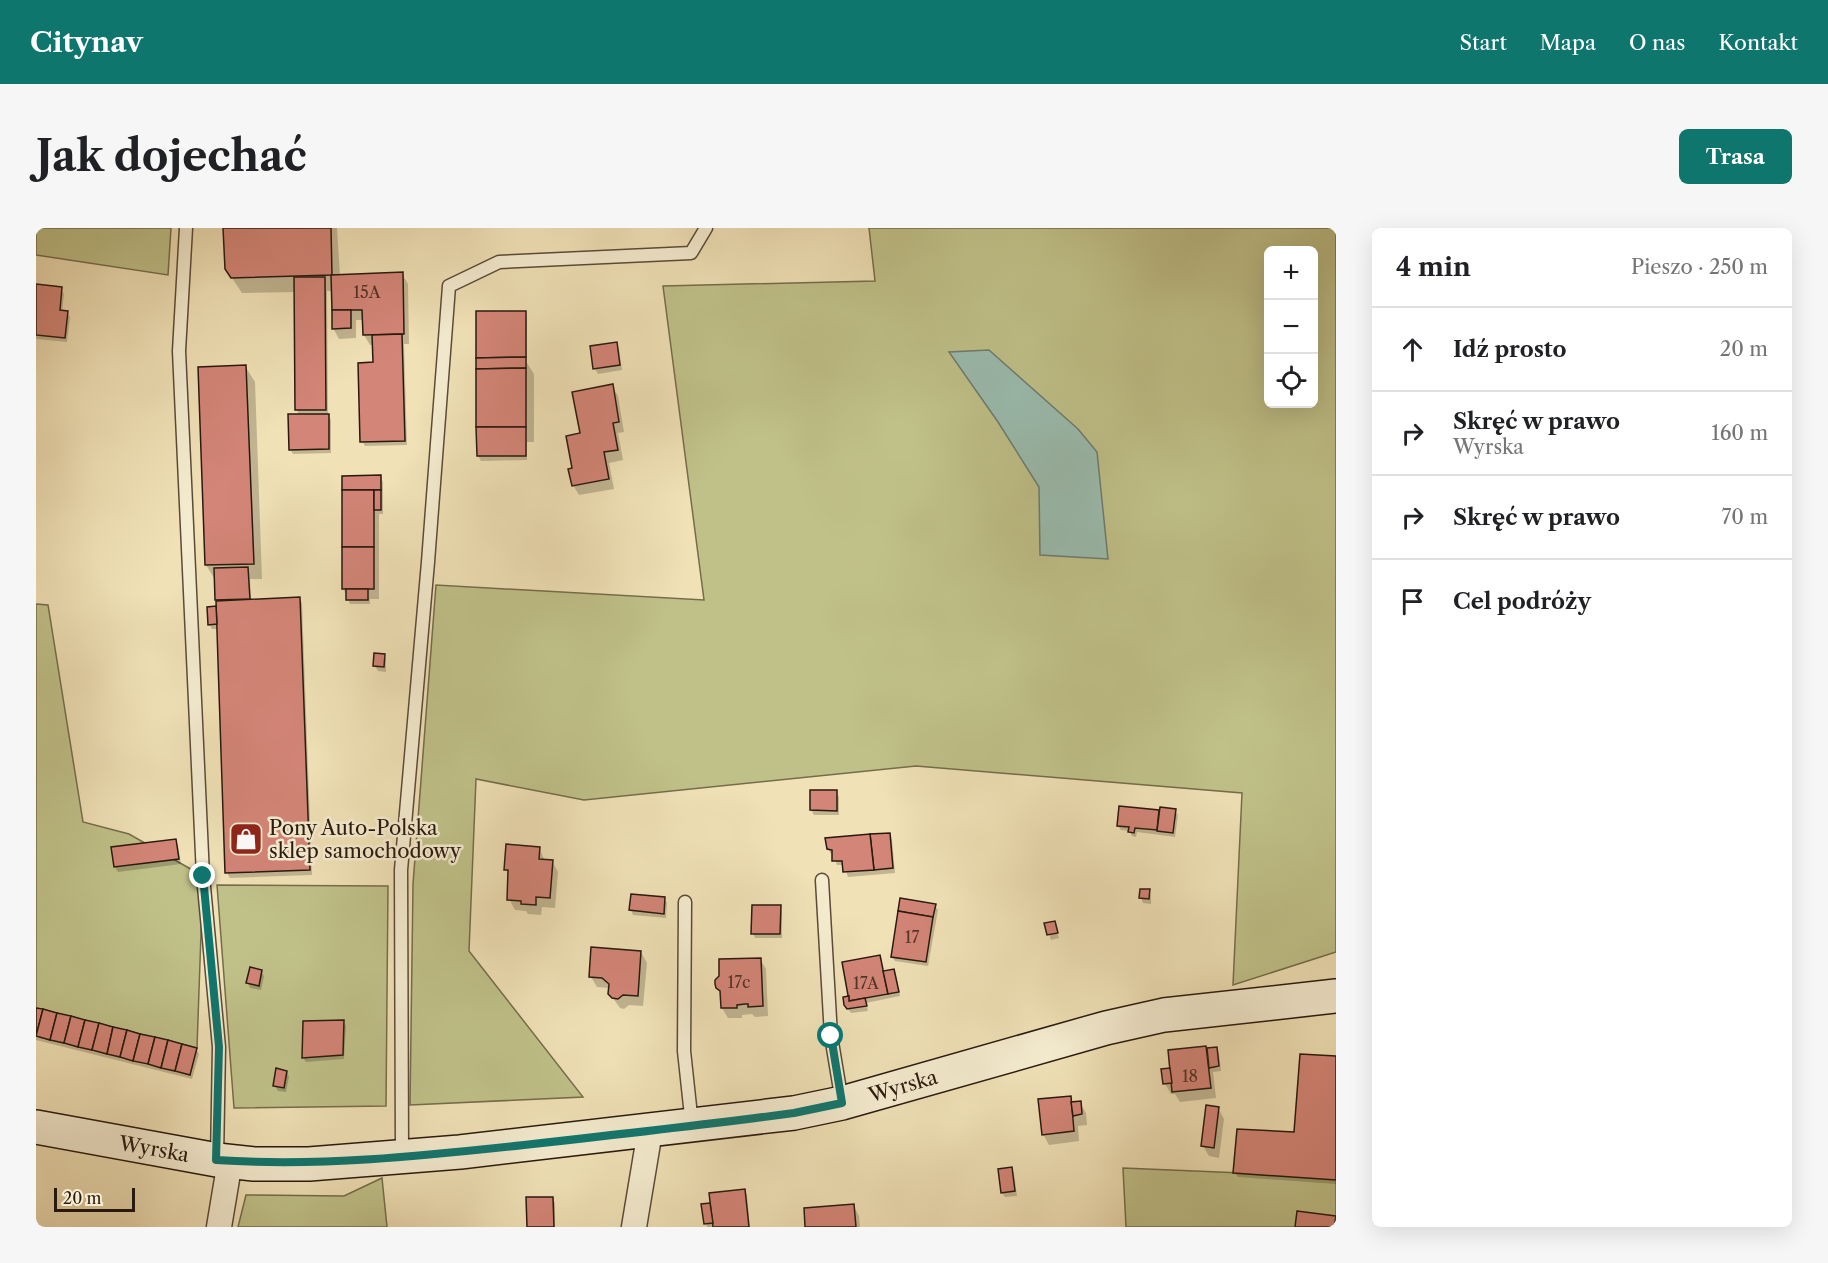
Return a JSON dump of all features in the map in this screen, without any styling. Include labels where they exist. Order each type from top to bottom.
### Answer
[{"type":"street","name":"Wyrska","points":[[36,1127],[223,1161],[254,1164],[309,1164],[460,1152],[794,1113],[842,1103],[1106,1028],[1164,1015],[1336,996]]},
{"type":"street","points":[[634,1227],[650,1131]]},
{"type":"street","points":[[219,1227],[223,1161]]},
{"type":"lane","points":[[186,228],[179,351],[203,876],[219,1047],[223,1161]]},
{"type":"lane","points":[[402,1156],[401,870],[428,562],[448,286],[499,262],[691,253],[706,228]]},
{"type":"lane","points":[[822,880],[831,1036],[842,1103]]},
{"type":"lane","points":[[685,902],[684,1051],[692,1126]]},
{"type":"green space","points":[[36,228],[171,228],[168,275],[36,255]]},
{"type":"green space","points":[[869,228],[1336,228],[1336,952],[1233,985],[1242,793],[916,766],[584,800],[476,779],[469,951],[583,1097],[410,1105],[413,884],[436,585],[704,600],[663,286],[875,281]]},
{"type":"green space","points":[[36,604],[48,605],[83,822],[129,834],[203,876],[197,1048],[36,1008]]},
{"type":"green space","points":[[217,885],[388,886],[386,1106],[234,1108]]},
{"type":"green space","points":[[1123,1168],[1336,1177],[1336,1227],[1126,1227]]},
{"type":"green space","points":[[382,1178],[387,1227],[238,1227],[246,1195],[344,1196]]},
{"type":"shaded area","points":[[989,350],[1078,429],[1097,452],[1108,559],[1040,555],[1039,487],[998,422],[949,352]]},
{"type":"building","points":[[223,228],[331,228],[332,275],[231,278],[225,269]]},
{"type":"building","points":[[403,272],[404,334],[363,335],[362,310],[332,310],[331,275]]},
{"type":"building","points":[[294,277],[325,277],[326,410],[295,410]]},
{"type":"building","points":[[36,284],[62,287],[60,310],[68,311],[65,338],[36,335]]},
{"type":"building","points":[[332,310],[351,310],[351,328],[332,329]]},
{"type":"building","points":[[476,311],[526,311],[526,357],[476,358]]},
{"type":"building","points":[[402,334],[405,441],[360,442],[358,363],[373,362],[372,335]]},
{"type":"building","points":[[617,342],[620,365],[593,369],[590,346]]},
{"type":"building","points":[[526,357],[526,368],[476,369],[476,358]]},
{"type":"building","points":[[246,365],[254,564],[205,565],[198,367]]},
{"type":"building","points":[[526,368],[526,427],[476,427],[476,369]]},
{"type":"building","points":[[613,384],[619,422],[613,423],[618,450],[604,452],[609,479],[572,486],[568,469],[572,468],[566,436],[580,433],[572,392]]},
{"type":"building","points":[[288,414],[329,414],[329,449],[289,450]]},
{"type":"building","points":[[476,427],[526,427],[526,456],[477,456]]},
{"type":"building","points":[[381,475],[381,490],[342,490],[342,476]]},
{"type":"building","points":[[342,490],[374,490],[374,547],[342,547]]},
{"type":"building","points":[[374,490],[381,490],[381,510],[374,510]]},
{"type":"building","points":[[342,547],[374,547],[374,589],[342,589]]},
{"type":"building","points":[[248,567],[250,599],[215,600],[214,568]]},
{"type":"building","points":[[346,589],[368,589],[368,600],[346,600]]},
{"type":"building","points":[[300,597],[310,870],[225,873],[216,601]]},
{"type":"building","points":[[216,606],[217,624],[208,625],[207,607]]},
{"type":"building","points":[[374,653],[385,654],[384,667],[373,666]]},
{"type":"building","points":[[810,790],[837,790],[837,811],[810,810]]},
{"type":"building","points":[[1119,806],[1159,810],[1157,830],[1135,828],[1134,833],[1128,832],[1129,827],[1117,826]]},
{"type":"building","points":[[1160,807],[1176,809],[1173,833],[1157,831]]},
{"type":"building","points":[[890,833],[893,868],[874,870],[870,834]]},
{"type":"building","points":[[870,834],[874,870],[843,872],[842,861],[832,861],[832,850],[827,849],[825,838]]},
{"type":"building","points":[[176,839],[179,859],[114,867],[111,847]]},
{"type":"building","points":[[506,844],[540,847],[539,859],[553,860],[550,898],[536,897],[536,905],[507,900],[508,870],[504,870]]},
{"type":"building","points":[[1140,889],[1150,889],[1149,899],[1139,898]]},
{"type":"building","points":[[631,894],[665,897],[664,914],[629,910]]},
{"type":"building","points":[[900,898],[936,904],[933,917],[898,911]]},
{"type":"building","points":[[752,905],[781,905],[780,934],[751,934]]},
{"type":"building","points":[[898,911],[933,917],[926,962],[891,957]]},
{"type":"building","points":[[1055,921],[1058,933],[1047,935],[1044,923]]},
{"type":"building","points":[[591,947],[641,951],[638,996],[623,995],[618,999],[612,998],[608,994],[609,984],[602,978],[589,977]]},
{"type":"building","points":[[880,955],[888,994],[849,1001],[842,962]]},
{"type":"building","points":[[761,958],[763,1006],[748,1007],[748,1004],[745,1004],[737,1005],[737,1008],[721,1008],[720,991],[715,984],[719,976],[719,959]]},
{"type":"building","points":[[250,967],[262,970],[259,986],[246,983]]},
{"type":"building","points":[[894,969],[899,992],[888,994],[883,971]]},
{"type":"building","points":[[849,996],[849,1001],[865,998],[867,1006],[847,1009],[843,997]]},
{"type":"building","points":[[36,1008],[43,1009],[36,1036]]},
{"type":"building","points":[[43,1009],[57,1013],[50,1040],[36,1036]]},
{"type":"building","points":[[57,1013],[71,1016],[64,1043],[50,1040]]},
{"type":"building","points":[[71,1016],[85,1020],[78,1047],[64,1043]]},
{"type":"building","points":[[85,1020],[99,1023],[92,1050],[78,1047]]},
{"type":"building","points":[[344,1020],[343,1055],[302,1058],[303,1021]]},
{"type":"building","points":[[99,1023],[113,1027],[107,1054],[92,1050]]},
{"type":"building","points":[[113,1027],[127,1030],[120,1057],[107,1054]]},
{"type":"building","points":[[127,1030],[140,1034],[133,1061],[120,1057]]},
{"type":"building","points":[[140,1034],[155,1037],[148,1064],[133,1061]]},
{"type":"building","points":[[155,1037],[168,1040],[161,1068],[148,1064]]},
{"type":"building","points":[[168,1040],[182,1044],[175,1071],[161,1068]]},
{"type":"building","points":[[182,1044],[197,1048],[190,1075],[175,1071]]},
{"type":"building","points":[[1206,1046],[1211,1088],[1172,1092],[1168,1050]]},
{"type":"building","points":[[1217,1047],[1219,1066],[1209,1068],[1207,1048]]},
{"type":"building","points":[[1300,1054],[1336,1056],[1336,1180],[1233,1173],[1237,1129],[1294,1132]]},
{"type":"building","points":[[276,1068],[287,1071],[284,1088],[273,1086]]},
{"type":"building","points":[[1170,1068],[1172,1083],[1163,1084],[1161,1069]]},
{"type":"building","points":[[1071,1096],[1074,1131],[1042,1135],[1038,1099]]},
{"type":"building","points":[[1081,1101],[1082,1114],[1073,1116],[1071,1102]]},
{"type":"building","points":[[1206,1105],[1219,1107],[1214,1148],[1201,1146]]},
{"type":"building","points":[[1012,1167],[1015,1191],[1001,1193],[998,1169]]},
{"type":"building","points":[[745,1189],[749,1227],[713,1227],[709,1193]]},
{"type":"building","points":[[526,1197],[553,1197],[554,1227],[527,1227]]},
{"type":"building","points":[[710,1203],[713,1223],[704,1224],[701,1204]]},
{"type":"building","points":[[854,1204],[856,1227],[805,1227],[804,1208]]},
{"type":"building","points":[[1297,1211],[1336,1216],[1334,1227],[1295,1227]]},
{"type":"place","name":"Pony Auto-Polska sklep samochodowy","points":[[246,839]]},
{"type":"route","points":[[203,876],[219,1047],[216,1160],[254,1164],[309,1164],[460,1152],[794,1113],[842,1103],[831,1036]]}]
